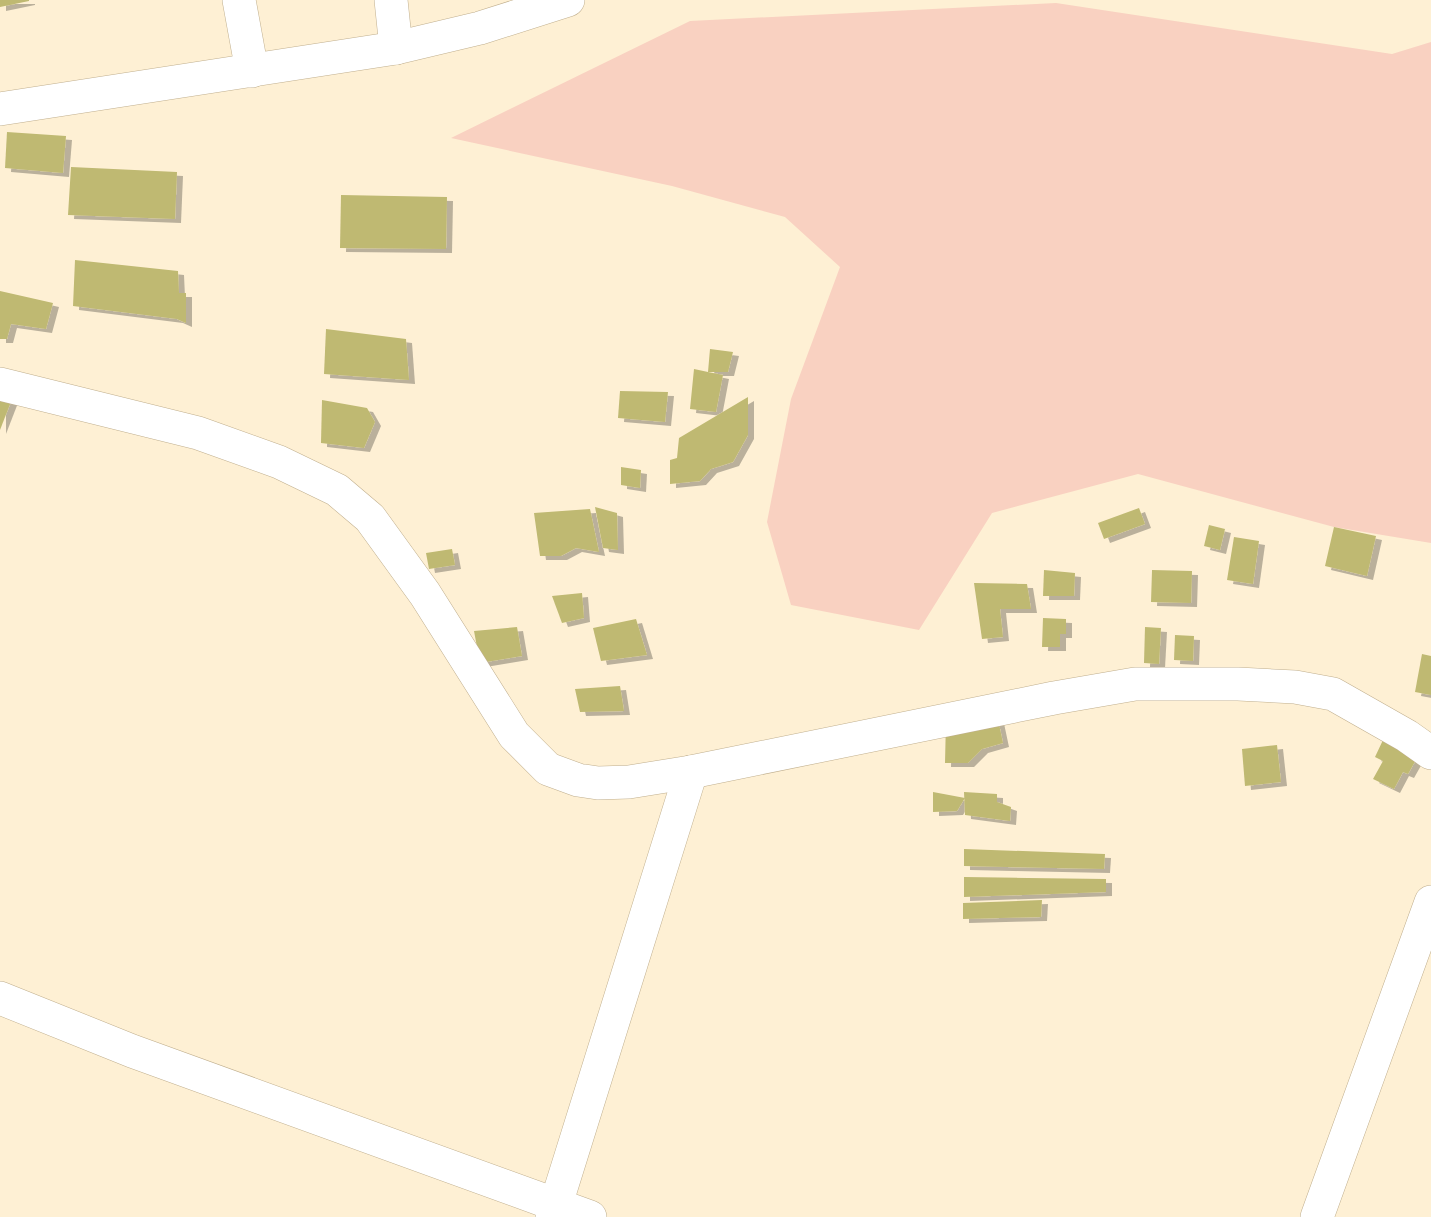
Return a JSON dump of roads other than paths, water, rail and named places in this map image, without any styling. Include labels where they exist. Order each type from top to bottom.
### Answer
[{"type":"street","points":[[239,0],[252,71]]},
{"type":"street","points":[[392,0],[396,48]]},
{"type":"street","points":[[0,109],[396,48],[480,28],[568,0]]},
{"type":"street","points":[[0,384],[198,433],[279,462],[337,490],[370,518],[425,594],[514,735],[548,769],[578,780],[598,783],[629,782],[691,772],[1135,684],[1238,684],[1295,687],[1333,694],[1407,736],[1431,753]]},
{"type":"street","points":[[554,1211],[691,772]]},
{"type":"street","points":[[1317,1217],[1431,902]]},
{"type":"street","points":[[0,998],[132,1051],[554,1211],[590,1217]]}]
